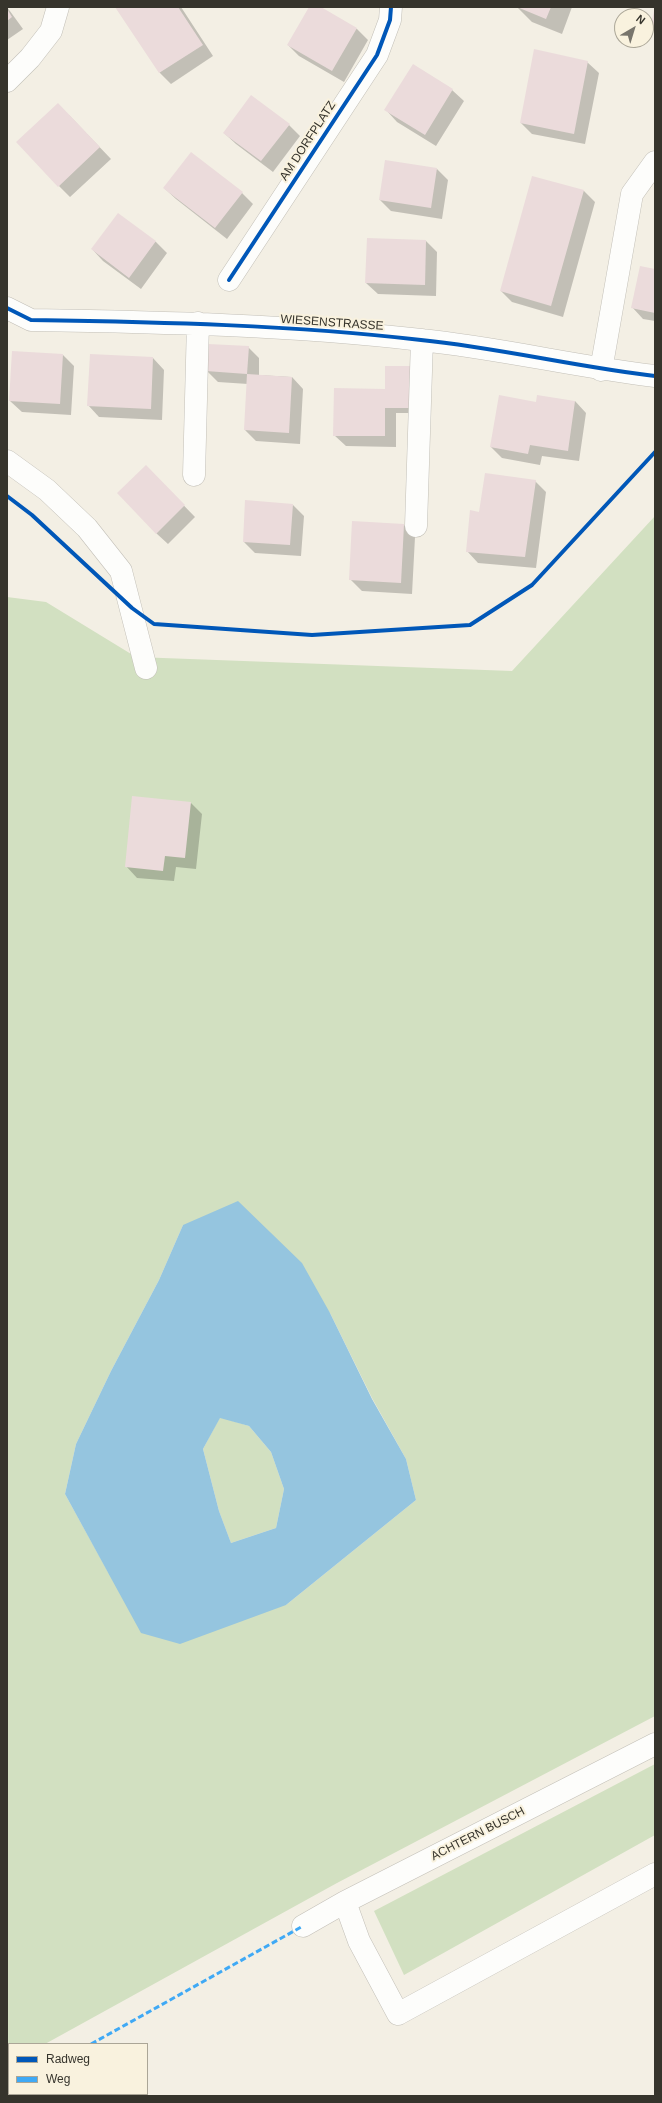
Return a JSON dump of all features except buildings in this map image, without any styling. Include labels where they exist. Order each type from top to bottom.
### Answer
[{"type":"street","points":[[7,81],[30,58],[51,31],[58,7]]},
{"type":"street","name":"AM DORFPLATZ","points":[[229,280],[377,54],[390,20],[391,7]]},
{"type":"street","points":[[601,370],[632,194],[655,162]]},
{"type":"street","name":"WIESENSTRASSE","points":[[7,308],[31,320],[198,323],[422,340],[601,370],[655,376]]},
{"type":"street","points":[[194,475],[198,323]]},
{"type":"street","points":[[416,526],[422,340]]},
{"type":"street","points":[[7,461],[47,490],[87,528],[121,571],[146,668]]},
{"type":"street","name":"ACHTERN BUSCH","points":[[303,1926],[345,1902],[655,1744]]},
{"type":"street","points":[[345,1902],[359,1940],[398,2014],[655,1874]]},
{"type":"green space","points":[[655,516],[655,1716],[337,1883],[47,2043],[8,2043],[7,2065],[7,597],[46,602],[136,657],[512,671]],"holes":[[[183,1225],[330,1313],[372,1398],[406,1459],[416,1500],[286,1605],[108,1572],[65,1494],[76,1444],[111,1371],[159,1280]]]},
{"type":"green space","points":[[220,1417],[249,1426],[271,1452],[284,1489],[276,1528],[231,1543],[219,1511],[203,1449]]},
{"type":"green space","points":[[655,1764],[655,1835],[404,1975],[374,1911]]},
{"type":"water","points":[[238,1201],[302,1263],[330,1313],[372,1399],[406,1459],[416,1500],[286,1605],[180,1644],[141,1633],[65,1494],[76,1444],[111,1371],[159,1280],[183,1225]],"holes":[[[220,1418],[249,1426],[271,1452],[284,1489],[276,1528],[231,1543],[219,1511],[203,1449]]]},
{"type":"marked path","points":[[93,2043],[303,1926]]},
{"type":"cycle path","points":[[229,280],[377,55],[390,20],[391,7]]},
{"type":"cycle path","points":[[7,308],[31,320],[226,325],[324,331],[451,343],[597,368],[655,376]]},
{"type":"cycle path","points":[[7,496],[32,515],[132,608],[154,624],[312,635],[470,625],[532,585],[655,452]]}]
